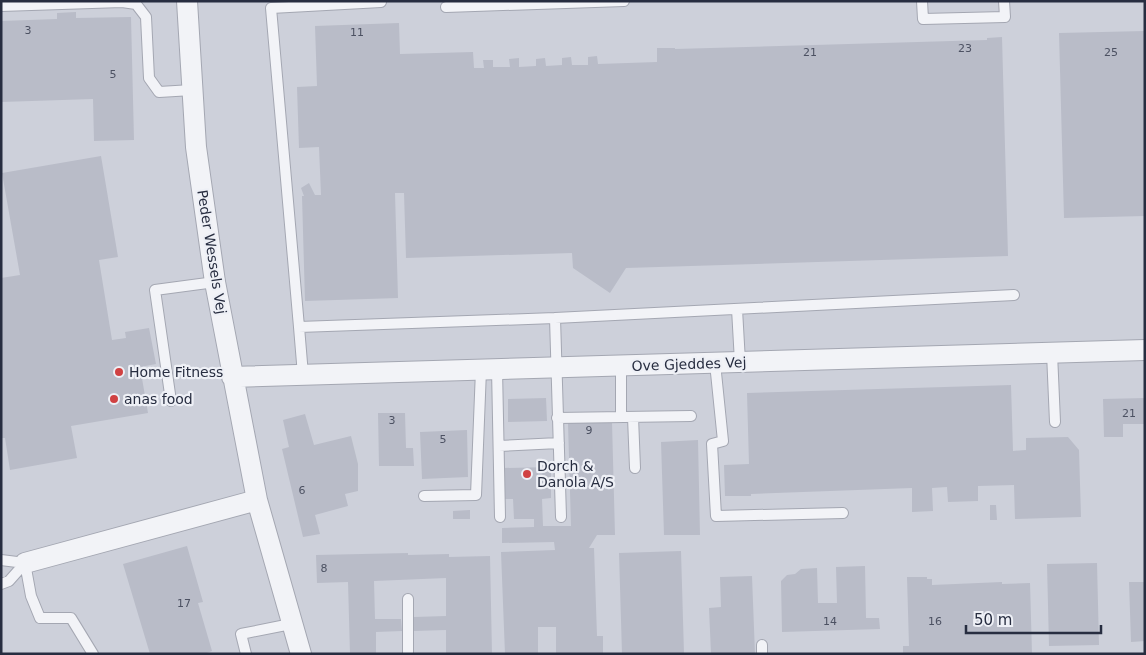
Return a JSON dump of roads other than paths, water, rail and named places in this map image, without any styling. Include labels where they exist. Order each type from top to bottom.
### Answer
[{"type":"street","name":"Peder Wessels Vej","points":[[187,1],[196,147],[232,377],[257,500],[301,654]]},
{"type":"street","name":"Ove Gjeddes Vej","points":[[232,377],[1145,350]]},
{"type":"street","points":[[25,563],[257,500]]},
{"type":"lane","points":[[446,7],[624,1]]},
{"type":"lane","points":[[922,1],[923,19],[1005,17],[1004,1]]},
{"type":"lane","points":[[1,6],[122,2],[136,4],[146,17],[149,78],[159,92],[192,90]]},
{"type":"lane","points":[[303,375],[271,5],[381,2]]},
{"type":"lane","points":[[171,401],[155,290],[216,282]]},
{"type":"lane","points":[[298,327],[555,318],[1014,295]]},
{"type":"lane","points":[[737,309],[740,362]]},
{"type":"lane","points":[[555,318],[561,516]]},
{"type":"lane","points":[[1052,353],[1055,422]]},
{"type":"lane","points":[[715,363],[723,441],[712,444],[716,516],[843,513]]},
{"type":"lane","points":[[621,366],[621,417]]},
{"type":"lane","points":[[489,369],[499,446],[500,517]]},
{"type":"lane","points":[[424,496],[476,495],[489,369]]},
{"type":"lane","points":[[634,416],[636,468]]},
{"type":"lane","points":[[557,418],[691,416]]},
{"type":"lane","points":[[499,446],[559,443]]},
{"type":"lane","points":[[1,560],[25,563]]},
{"type":"lane","points":[[1,584],[9,581],[25,563]]},
{"type":"lane","points":[[25,563],[31,596],[40,618],[71,618],[93,654]]},
{"type":"lane","points":[[408,599],[408,654]]},
{"type":"lane","points":[[246,654],[241,634],[291,624]]},
{"type":"place","name":"Home Fitness","points":[[119,372]]},
{"type":"place","name":"anas food","points":[[114,399]]},
{"type":"place","name":"Dorch & Danola A/S","points":[[527,474]]}]
